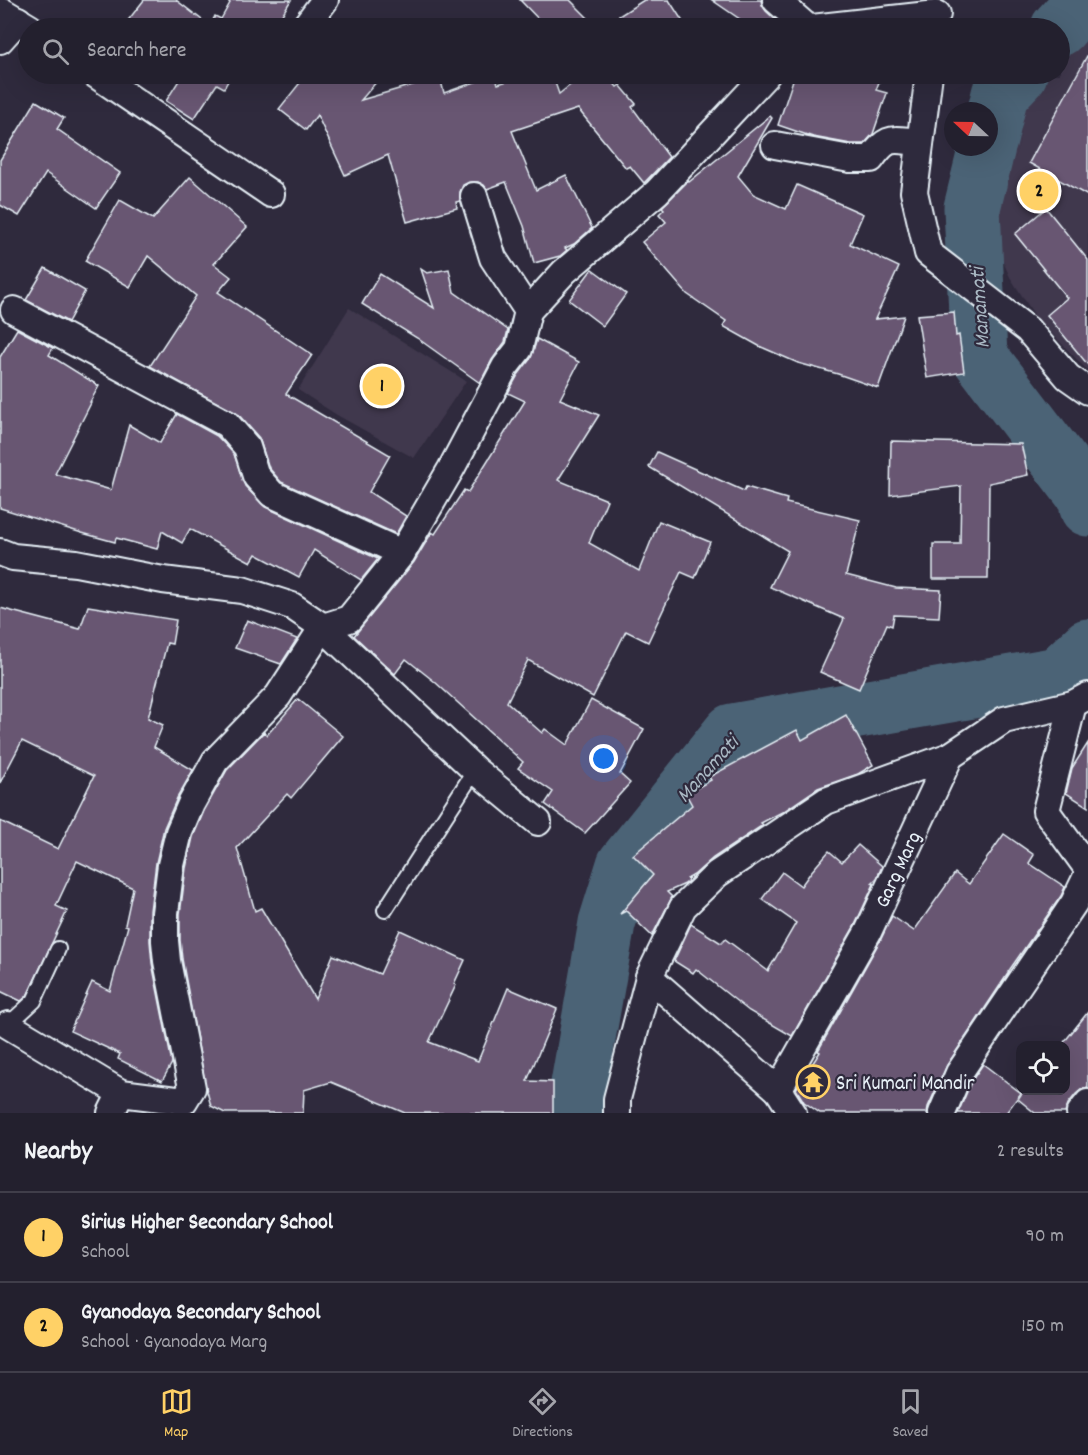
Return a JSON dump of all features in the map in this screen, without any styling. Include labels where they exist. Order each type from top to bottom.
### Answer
[{"type":"street","points":[[312,18],[325,0]]},
{"type":"street","points":[[776,0],[798,18]]},
{"type":"street","points":[[901,18],[938,14]]},
{"type":"street","points":[[0,40],[16,20]]},
{"type":"street","points":[[110,84],[272,194]]},
{"type":"street","points":[[3,1028],[116,1103],[184,1101],[192,1088],[167,961],[165,913],[171,865],[179,832],[191,804],[215,761],[279,696],[323,627],[350,619],[402,553],[451,469],[505,367],[519,348],[528,311],[564,273],[657,192],[759,84]]},
{"type":"street","points":[[928,84],[914,192],[928,252],[1028,330],[1068,377],[1088,391]]},
{"type":"street","points":[[774,145],[850,159],[871,159],[880,146],[890,140],[920,142]]},
{"type":"street","points":[[474,196],[493,258],[528,311]]},
{"type":"street","points":[[14,310],[227,424],[247,447],[256,476],[272,494],[402,553]]},
{"type":"street","points":[[0,552],[13,557],[76,563],[163,580],[242,590],[292,606],[323,627],[475,770],[538,822]]},
{"type":"street","points":[[618,1113],[617,1099],[649,977],[683,907],[717,873],[826,801],[950,756],[1004,720],[1081,700]]},
{"type":"street","points":[[1081,700],[1046,811],[1088,869]]},
{"type":"street","name":"Garg Marg","points":[[778,1090],[868,932],[950,756]]},
{"type":"street","points":[[942,1113],[959,1073],[1074,903],[1088,874]]},
{"type":"street","points":[[649,977],[778,1090],[793,1113]]},
{"type":"street","points":[[1080,1113],[1088,1103]]},
{"type":"lane","points":[[385,910],[475,770]]},
{"type":"lane","points":[[3,1028],[34,1001],[58,949]]},
{"type":"lane","points":[[116,1103],[162,1113]]},
{"type":"shaded area","points":[[1088,31],[1088,371],[1035,316],[1010,277],[988,229],[994,156],[998,156],[998,137],[1014,95],[1022,84],[1070,84],[1070,33]]},
{"type":"shaded area","points":[[349,308],[466,381],[414,458],[337,415],[298,390]]},
{"type":"building","points":[[144,0],[176,0],[200,18],[130,18]]},
{"type":"building","points":[[227,0],[291,0],[280,18],[222,18],[230,3]]},
{"type":"building","points":[[520,0],[570,0],[588,18],[537,18]]},
{"type":"building","points":[[644,0],[669,0],[681,18],[616,18]]},
{"type":"building","points":[[712,0],[761,0],[766,11],[774,18],[738,18]]},
{"type":"building","points":[[1088,54],[1088,196],[1029,163]]},
{"type":"building","points":[[177,84],[217,84],[194,119],[166,101]]},
{"type":"building","points":[[299,84],[375,84],[361,100],[416,84],[442,84],[444,93],[470,84],[556,84],[559,94],[572,84],[614,84],[617,87],[620,85],[636,104],[632,107],[669,157],[644,183],[630,166],[626,168],[578,109],[512,131],[536,190],[566,175],[592,228],[574,244],[565,248],[567,250],[560,256],[534,263],[524,226],[506,182],[487,189],[478,182],[469,182],[463,185],[460,201],[456,202],[457,208],[407,222],[388,155],[345,175],[317,115],[306,130],[279,109]]},
{"type":"building","points":[[792,84],[878,84],[876,90],[887,93],[873,134],[864,144],[813,137],[778,125]]},
{"type":"building","points":[[36,101],[64,118],[57,129],[120,173],[96,208],[46,173],[19,216],[0,205],[0,160]]},
{"type":"building","points":[[770,116],[772,118],[738,176],[753,194],[786,209],[797,185],[863,214],[850,244],[899,267],[875,319],[904,316],[878,388],[798,363],[759,346],[723,326],[726,321],[687,294],[642,242],[666,222],[659,214],[664,209],[662,207],[688,181]]},
{"type":"building","points":[[190,177],[247,227],[214,264],[231,277],[218,292],[312,355],[286,394],[390,455],[369,492],[406,516],[396,534],[281,482],[269,468],[259,438],[238,414],[150,366],[196,296],[148,256],[130,287],[85,261],[120,200],[153,219]]},
{"type":"building","points":[[1046,208],[1088,260],[1088,365],[1047,315],[1067,298],[1015,234]]},
{"type":"building","points":[[45,268],[85,291],[68,322],[26,300]]},
{"type":"building","points":[[421,269],[427,273],[449,269],[454,292],[508,330],[505,342],[480,383],[417,338],[362,304],[380,274],[434,308]]},
{"type":"building","points":[[592,269],[626,294],[603,326],[569,300]]},
{"type":"building","points":[[954,312],[956,336],[959,335],[964,372],[927,378],[917,315]]},
{"type":"building","points":[[17,329],[53,348],[49,355],[99,386],[55,474],[111,490],[129,425],[160,443],[177,414],[217,436],[234,454],[245,486],[265,507],[378,559],[361,580],[314,550],[299,577],[256,554],[251,562],[190,529],[182,543],[162,531],[157,549],[116,538],[115,542],[0,508],[0,357]]},
{"type":"building","points":[[537,339],[579,362],[560,399],[599,415],[558,480],[607,500],[589,543],[639,571],[659,521],[710,542],[695,578],[681,572],[648,642],[626,631],[593,697],[528,660],[507,702],[542,733],[545,729],[567,745],[591,700],[644,729],[620,774],[630,783],[585,833],[545,804],[553,792],[518,768],[523,762],[435,682],[406,659],[395,674],[354,636],[414,562],[432,532],[435,534],[464,490],[468,492],[525,401],[508,393],[531,358]]},
{"type":"building","points":[[891,441],[1021,444],[1028,475],[989,483],[988,579],[933,579],[933,544],[960,544],[961,486],[890,495]]},
{"type":"building","points":[[657,452],[744,491],[746,487],[787,499],[786,503],[860,520],[846,575],[896,588],[941,590],[939,617],[894,615],[892,626],[887,624],[859,689],[820,672],[844,619],[770,587],[788,551],[649,467]]},
{"type":"building","points":[[88,606],[176,620],[172,644],[167,643],[148,718],[163,725],[154,747],[193,770],[164,828],[156,863],[150,911],[152,963],[172,1063],[162,1081],[118,1059],[120,1054],[70,1031],[92,982],[110,991],[128,926],[125,925],[133,888],[77,861],[56,906],[67,911],[27,996],[21,1001],[0,991],[0,821],[58,849],[94,776],[22,741],[0,783],[0,608],[80,629]]},
{"type":"building","points":[[247,620],[297,639],[281,664],[235,648]]},
{"type":"building","points":[[298,699],[343,736],[291,798],[287,794],[237,848],[255,911],[261,908],[315,999],[333,955],[380,974],[400,930],[465,960],[454,984],[456,985],[429,1042],[478,1061],[508,988],[557,1009],[527,1081],[553,1082],[553,1113],[405,1113],[331,1082],[304,1090],[303,1113],[225,1113],[211,1106],[180,940],[180,914],[186,868],[193,837],[204,811],[227,770],[264,732],[267,735]]},
{"type":"building","points":[[846,715],[873,765],[858,774],[818,788],[784,811],[761,823],[763,825],[713,858],[687,879],[685,884],[667,892],[672,897],[652,936],[626,911],[620,914],[653,875],[633,855],[692,805],[686,794],[711,780],[709,777],[797,730],[802,740]]},
{"type":"building","points":[[1088,743],[1088,807],[1066,793],[1072,768]]},
{"type":"building","points":[[1004,834],[1034,855],[1029,863],[1065,887],[947,1065],[927,1113],[820,1113],[804,1102],[796,1089],[820,1052],[818,1051],[892,916],[914,931],[955,873],[969,884]]},
{"type":"building","points":[[858,845],[882,866],[872,883],[874,884],[855,925],[792,1036],[749,1011],[696,969],[693,973],[674,961],[691,924],[721,943],[725,939],[768,971],[796,923],[762,899],[782,872],[801,886],[829,851],[842,862]]},
{"type":"building","points":[[1088,1012],[1088,1088],[1076,1094],[1068,1104],[1065,1113],[1035,1113],[1018,1099],[1021,1095],[1070,1095],[1070,1041],[1065,1041]]},
{"type":"building","points":[[983,1064],[1016,1089],[1016,1095],[1020,1095],[1006,1113],[958,1113],[972,1080]]},
{"type":"waterway","name":"Manamati","points":[[1068,18],[1084,0]]},
{"type":"waterway","name":"Manamati","points":[[998,102],[1000,94],[1010,84]]},
{"type":"waterway","name":"Manamati","points":[[985,156],[972,208],[979,356],[1087,498],[1088,508]]},
{"type":"waterway","name":"Manamati","points":[[574,1113],[607,923],[625,865],[732,732],[1058,675],[1088,647]]},
{"type":"place","name":"Gyanodaya Secondary School","points":[[1039,191]]},
{"type":"place","name":"Sirius Higher Secondary School","points":[[382,386]]},
{"type":"place","name":"Sri Kumari Mandir","points":[[813,1082]]}]
